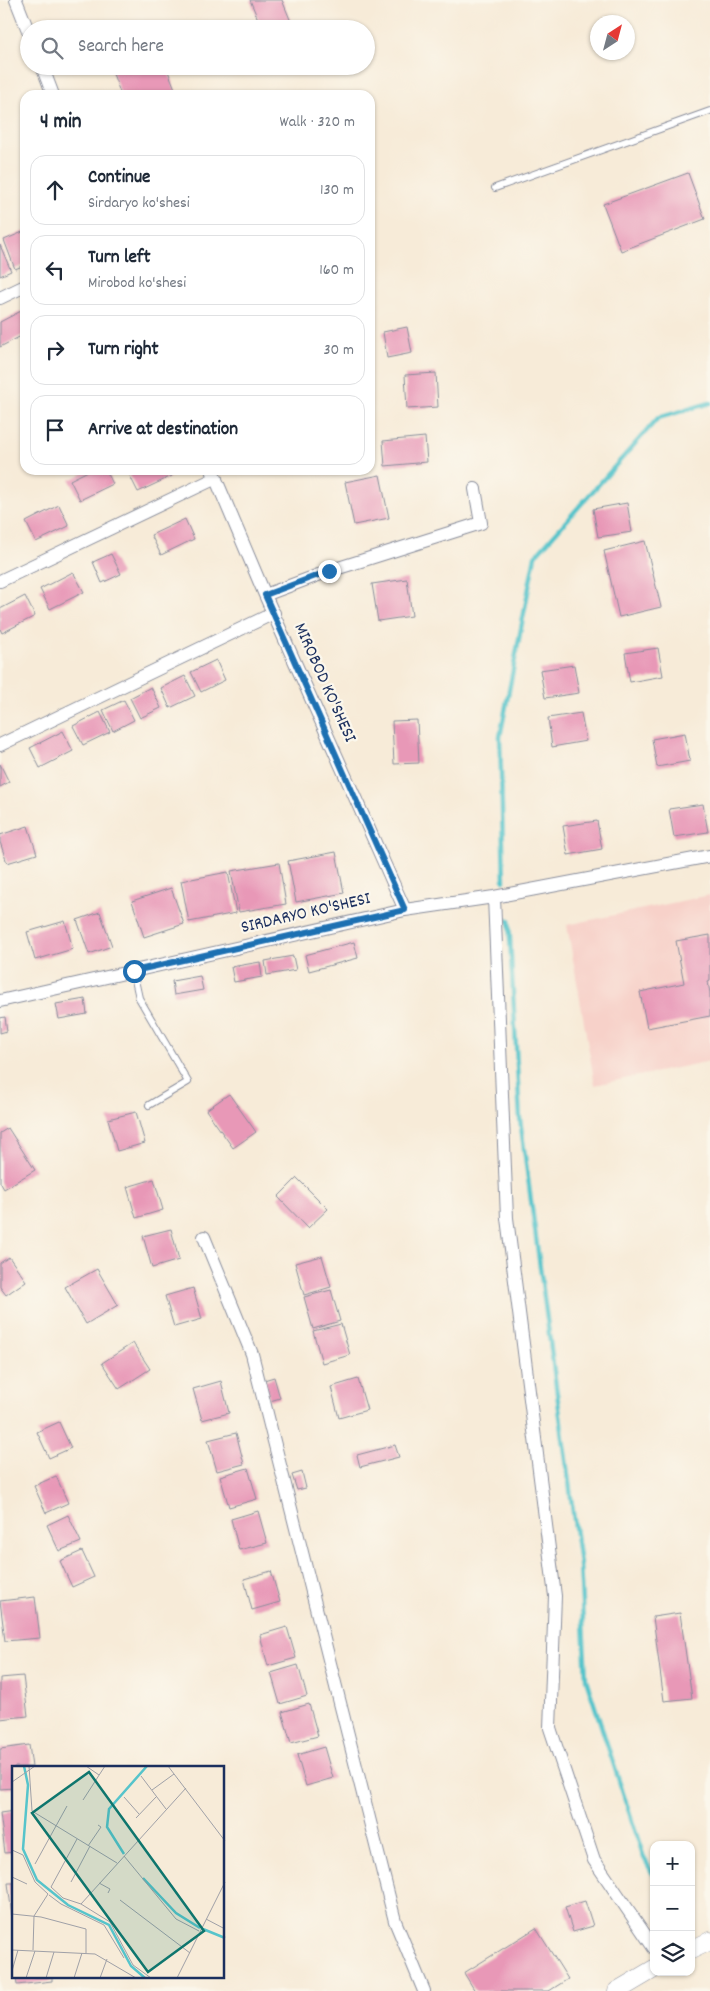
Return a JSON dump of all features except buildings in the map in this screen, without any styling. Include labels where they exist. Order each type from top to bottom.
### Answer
[{"type":"street","points":[[16,0],[24,20]]},
{"type":"street","points":[[45,75],[51,90]]},
{"type":"street","points":[[0,298],[20,288]]},
{"type":"street","points":[[0,581],[212,475]]},
{"type":"street","name":"MIROBOD KO'SHESI","points":[[214,475],[265,595],[405,910]]},
{"type":"street","points":[[265,595],[329,571],[482,523],[475,488]]},
{"type":"street","points":[[0,745],[274,613]]},
{"type":"street","name":"SIRDARYO KO'SHESI","points":[[0,1000],[405,910],[494,897],[710,856]]},
{"type":"street","points":[[494,897],[507,1218],[555,1596],[550,1728],[594,1860],[650,1942]]},
{"type":"street","points":[[204,1237],[252,1354],[395,1921],[424,1991]]},
{"type":"street","points":[[695,1948],[710,1941]]},
{"type":"street","points":[[617,1991],[650,1971]]},
{"type":"lane","points":[[495,188],[710,110]]},
{"type":"lane","points":[[134,971],[139,998],[188,1082],[149,1105]]},
{"type":"shaded area","points":[[710,895],[710,1061],[595,1085],[567,925]]},
{"type":"waterway","points":[[504,881],[500,737],[535,556],[658,418],[710,403]]},
{"type":"waterway","points":[[509,920],[520,1119],[580,1564],[586,1679],[644,1858],[650,1869]]},
{"type":"route","points":[[134,971],[405,910],[265,595],[329,571]]}]
